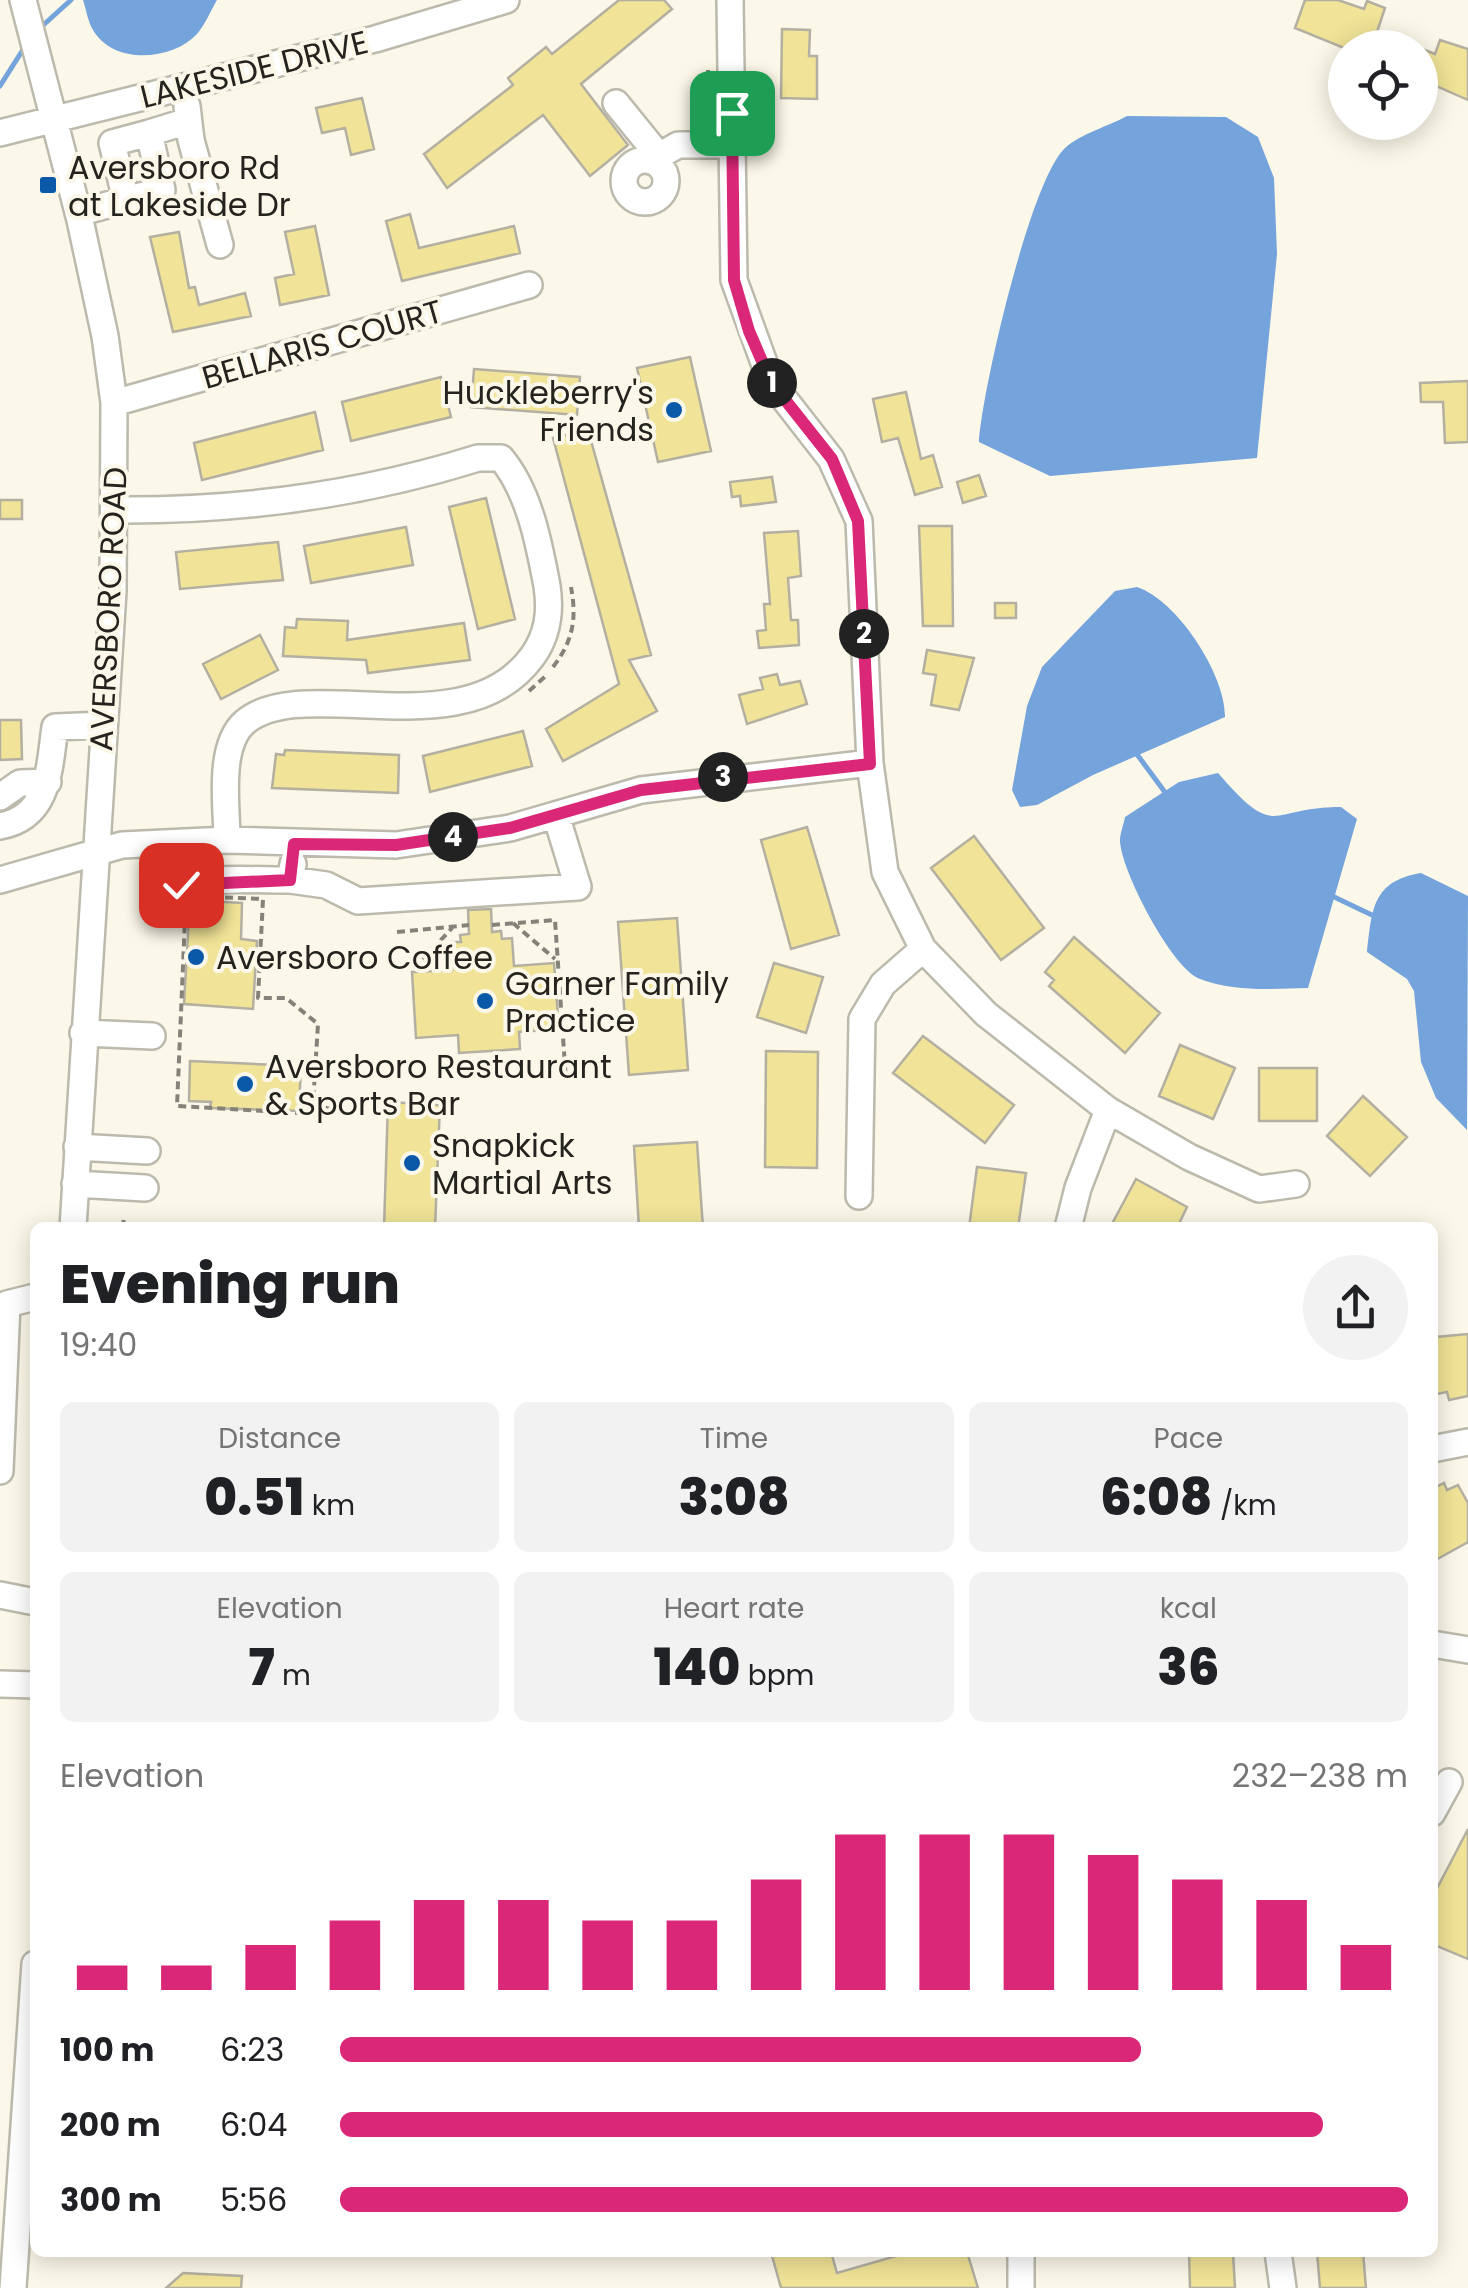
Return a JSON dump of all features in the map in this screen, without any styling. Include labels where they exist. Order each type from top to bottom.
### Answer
[{"type":"street","name":"AVERSBORO ROAD","points":[[23,0],[78,213],[105,336],[114,403],[116,510],[74,1222]]},
{"type":"street","name":"LAKESIDE DRIVE","points":[[0,133],[387,36],[506,0]]},
{"type":"street","points":[[730,0],[734,280],[749,331],[771,382],[832,459],[858,521],[870,764],[885,872],[923,949],[986,1014],[1108,1110],[1189,1157],[1258,1189],[1296,1184]]},
{"type":"street","points":[[181,87],[220,246]]},
{"type":"street","points":[[616,103],[655,158],[678,145],[732,146]]},
{"type":"street","points":[[126,200],[112,143],[188,122]]},
{"type":"street","points":[[78,213],[164,188],[148,133]]},
{"type":"street","name":"BELLARIS COURT","points":[[114,403],[530,286]]},
{"type":"street","points":[[116,510],[193,511],[247,506],[334,493],[478,458],[501,458],[515,474],[525,498],[551,610],[542,644],[520,673],[491,694],[396,708],[296,705],[246,722],[232,741],[226,840]]},
{"type":"street","points":[[0,826],[13,824],[39,805],[48,782],[55,727],[103,725]]},
{"type":"street","points":[[0,880],[95,856],[122,845],[226,840],[396,845],[510,828],[641,790],[870,764]]},
{"type":"street","points":[[0,798],[20,783],[48,782]]},
{"type":"street","points":[[159,896],[166,888],[196,882],[290,880],[326,885],[358,901],[578,888],[556,815]]},
{"type":"street","points":[[290,880],[294,844]]},
{"type":"street","points":[[858,1196],[862,1019],[883,984],[923,949]]},
{"type":"street","points":[[83,1033],[152,1036]]},
{"type":"street","points":[[1070,1222],[1078,1188],[1108,1110]]},
{"type":"street","points":[[77,1147],[146,1151]]},
{"type":"street","points":[[75,1184],[145,1188]]},
{"type":"street","points":[[0,1470],[7,1304],[30,1298]]},
{"type":"street","points":[[1438,1449],[1468,1442]]},
{"type":"street","points":[[0,1594],[30,1601]]},
{"type":"street","points":[[1438,1645],[1468,1650]]},
{"type":"street","points":[[0,1684],[30,1685]]},
{"type":"street","points":[[1438,1803],[1449,1782]]},
{"type":"street","points":[[13,2288],[30,2070]]},
{"type":"street","points":[[1021,2257],[1021,2288]]},
{"type":"street","points":[[1279,2257],[1283,2288]]},
{"type":"path","points":[[526,693],[540,684],[568,648],[576,612],[569,578]]},
{"type":"path","points":[[313,1104],[318,1024],[286,998],[258,998],[263,899],[186,896],[178,1106],[298,1113],[313,1104],[337,1111]]},
{"type":"path","points":[[492,925],[554,920],[566,1082]]},
{"type":"path","points":[[513,923],[558,961]]},
{"type":"path","points":[[397,932],[469,925]]},
{"type":"path","points":[[414,969],[453,926]]},
{"type":"path","points":[[124,1216],[124,1222]]},
{"type":"water","points":[[83,0],[217,0],[200,30],[186,43],[173,50],[143,55],[128,54],[102,41],[91,27]]},
{"type":"water","points":[[1127,116],[1226,117],[1258,137],[1274,178],[1277,254],[1257,458],[1050,476],[979,442],[989,379],[1023,242],[1051,168],[1071,143]]},
{"type":"water","points":[[1137,587],[1168,607],[1196,641],[1217,681],[1225,717],[1093,775],[1037,805],[1020,807],[1012,790],[1027,706],[1042,667],[1115,591]]},
{"type":"water","points":[[1218,773],[1237,794],[1264,814],[1341,807],[1357,819],[1308,988],[1239,988],[1200,979],[1162,938],[1129,873],[1120,840],[1125,817],[1179,782]]},
{"type":"water","points":[[1421,873],[1468,896],[1467,1130],[1436,1098],[1421,1062],[1414,991],[1407,979],[1367,952],[1377,900],[1393,883]]},
{"type":"building","points":[[619,0],[664,0],[672,9],[581,84],[628,145],[590,176],[543,115],[447,188],[424,154],[513,85],[508,78],[546,47],[552,54]]},
{"type":"building","points":[[1305,0],[1338,0],[1364,9],[1367,1],[1385,8],[1378,30],[1328,30],[1328,41],[1295,28]]},
{"type":"building","points":[[782,29],[810,30],[809,56],[817,56],[817,99],[781,98]]},
{"type":"building","points":[[1440,40],[1468,49],[1468,100],[1438,87]]},
{"type":"building","points":[[362,98],[374,149],[351,155],[345,128],[322,133],[316,108]]},
{"type":"building","points":[[410,214],[419,248],[514,226],[520,253],[402,281],[386,221]]},
{"type":"building","points":[[315,226],[329,295],[280,305],[275,278],[294,274],[285,232]]},
{"type":"building","points":[[179,232],[189,288],[195,287],[199,305],[245,293],[251,316],[173,332],[150,237]]},
{"type":"building","name":"Huckleberry's Friends","points":[[690,357],[711,451],[658,462],[637,368]]},
{"type":"building","points":[[474,369],[580,377],[577,415],[471,407]]},
{"type":"building","points":[[441,377],[451,417],[351,441],[342,402]]},
{"type":"building","points":[[1468,381],[1468,442],[1445,443],[1443,402],[1421,402],[1420,383]]},
{"type":"building","points":[[906,392],[921,459],[933,455],[942,487],[915,495],[898,438],[882,442],[873,399]]},
{"type":"building","points":[[315,412],[323,450],[202,480],[194,443]]},
{"type":"building","points":[[588,430],[651,655],[629,660],[657,711],[563,761],[546,729],[619,684],[553,438]]},
{"type":"building","points":[[979,475],[986,496],[963,503],[957,482]]},
{"type":"building","points":[[772,477],[776,502],[741,506],[740,496],[732,497],[730,482]]},
{"type":"building","points":[[486,498],[515,619],[478,629],[449,507]]},
{"type":"building","points":[[0,500],[22,500],[22,519],[0,519]]},
{"type":"building","points":[[919,526],[952,526],[953,626],[923,626]]},
{"type":"building","points":[[406,527],[413,565],[311,583],[304,546]]},
{"type":"building","points":[[798,531],[801,576],[788,578],[791,620],[798,620],[799,645],[759,648],[757,631],[766,630],[764,604],[770,604],[764,533]]},
{"type":"building","points":[[278,542],[283,580],[180,589],[176,552]]},
{"type":"building","points":[[995,603],[1016,603],[1016,618],[995,618]]},
{"type":"building","points":[[297,619],[348,621],[347,640],[464,623],[470,660],[368,673],[366,660],[283,656],[285,627],[296,628]]},
{"type":"building","points":[[260,635],[278,670],[221,699],[203,664]]},
{"type":"building","points":[[927,650],[974,658],[959,710],[931,705],[936,675],[923,673]]},
{"type":"building","points":[[777,674],[780,685],[800,681],[807,704],[747,724],[739,695],[763,689],[760,678]]},
{"type":"building","points":[[0,720],[21,720],[22,759],[0,760]]},
{"type":"building","points":[[523,731],[532,766],[430,792],[423,756]]},
{"type":"building","points":[[285,750],[399,755],[398,793],[272,788],[276,754],[284,755]]},
{"type":"building","points":[[807,827],[839,935],[791,949],[761,840]]},
{"type":"building","points":[[974,836],[1044,928],[1001,960],[931,868]]},
{"type":"building","points":[[190,900],[242,903],[241,939],[257,941],[253,1009],[184,1004]]},
{"type":"building","name":"Garner Family Practice","points":[[491,909],[492,932],[501,931],[502,939],[512,938],[514,966],[554,963],[559,1029],[519,1032],[520,1049],[459,1053],[458,1035],[416,1038],[412,972],[452,970],[451,942],[461,942],[460,935],[469,934],[468,910]]},
{"type":"building","points":[[677,918],[688,1070],[629,1075],[618,922]]},
{"type":"building","points":[[1074,937],[1160,1013],[1125,1053],[1049,986],[1054,980],[1045,972]]},
{"type":"building","points":[[774,963],[823,977],[806,1033],[757,1017]]},
{"type":"building","points":[[923,1036],[1014,1105],[985,1143],[893,1073]]},
{"type":"building","points":[[1180,1045],[1235,1068],[1213,1119],[1159,1096]]},
{"type":"building","points":[[766,1051],[818,1052],[817,1168],[765,1167]]},
{"type":"building","name":"Aversboro Restaurant & Sports Bar","points":[[190,1061],[301,1066],[299,1111],[210,1108],[211,1102],[189,1101]]},
{"type":"building","points":[[1259,1068],[1317,1068],[1317,1121],[1259,1121]]},
{"type":"building","points":[[1363,1096],[1407,1137],[1370,1176],[1327,1136]]},
{"type":"building","name":"Snapkick Martial Arts","points":[[388,1102],[440,1105],[435,1222],[384,1222]]},
{"type":"building","points":[[697,1142],[703,1222],[639,1222],[634,1146]]},
{"type":"building","points":[[977,1167],[1026,1173],[1019,1222],[970,1222]]},
{"type":"building","points":[[1136,1179],[1187,1207],[1180,1222],[1113,1222]]},
{"type":"building","points":[[1468,1334],[1468,1396],[1449,1400],[1447,1392],[1438,1394],[1438,1337]]},
{"type":"building","points":[[1444,1483],[1447,1490],[1458,1485],[1468,1503],[1468,1542],[1438,1559],[1438,1486]]},
{"type":"building","points":[[1468,1829],[1468,1959],[1438,1946],[1438,1886]]},
{"type":"building","points":[[772,2257],[832,2257],[837,2273],[893,2257],[969,2257],[978,2288],[781,2288]]},
{"type":"building","points":[[1189,2257],[1233,2257],[1235,2288],[1190,2288]]},
{"type":"building","points":[[1317,2257],[1363,2257],[1366,2288],[1320,2288]]},
{"type":"building","points":[[183,2273],[242,2276],[241,2288],[166,2288]]},
{"type":"waterway","points":[[40,28],[71,0]]},
{"type":"waterway","points":[[0,86],[24,48]]},
{"type":"waterway","points":[[1136,753],[1167,795]]},
{"type":"waterway","points":[[1330,895],[1374,916]]},
{"type":"place","name":"Aversboro Rd at Lakeside Dr","points":[[48,185]]},
{"type":"place","name":"Huckleberry's Friends","points":[[674,410]]},
{"type":"place","name":"Aversboro Coffee","points":[[196,957]]},
{"type":"place","name":"Garner Family Practice","points":[[485,1001]]},
{"type":"place","name":"Aversboro Restaurant & Sports Bar","points":[[245,1084]]},
{"type":"place","name":"Snapkick Martial Arts","points":[[412,1163]]},
{"type":"route","points":[[181,885],[290,880],[294,844],[396,845],[510,828],[641,790],[752,774],[870,764],[858,521],[832,459],[771,382],[749,331],[734,280],[732,113]]}]
